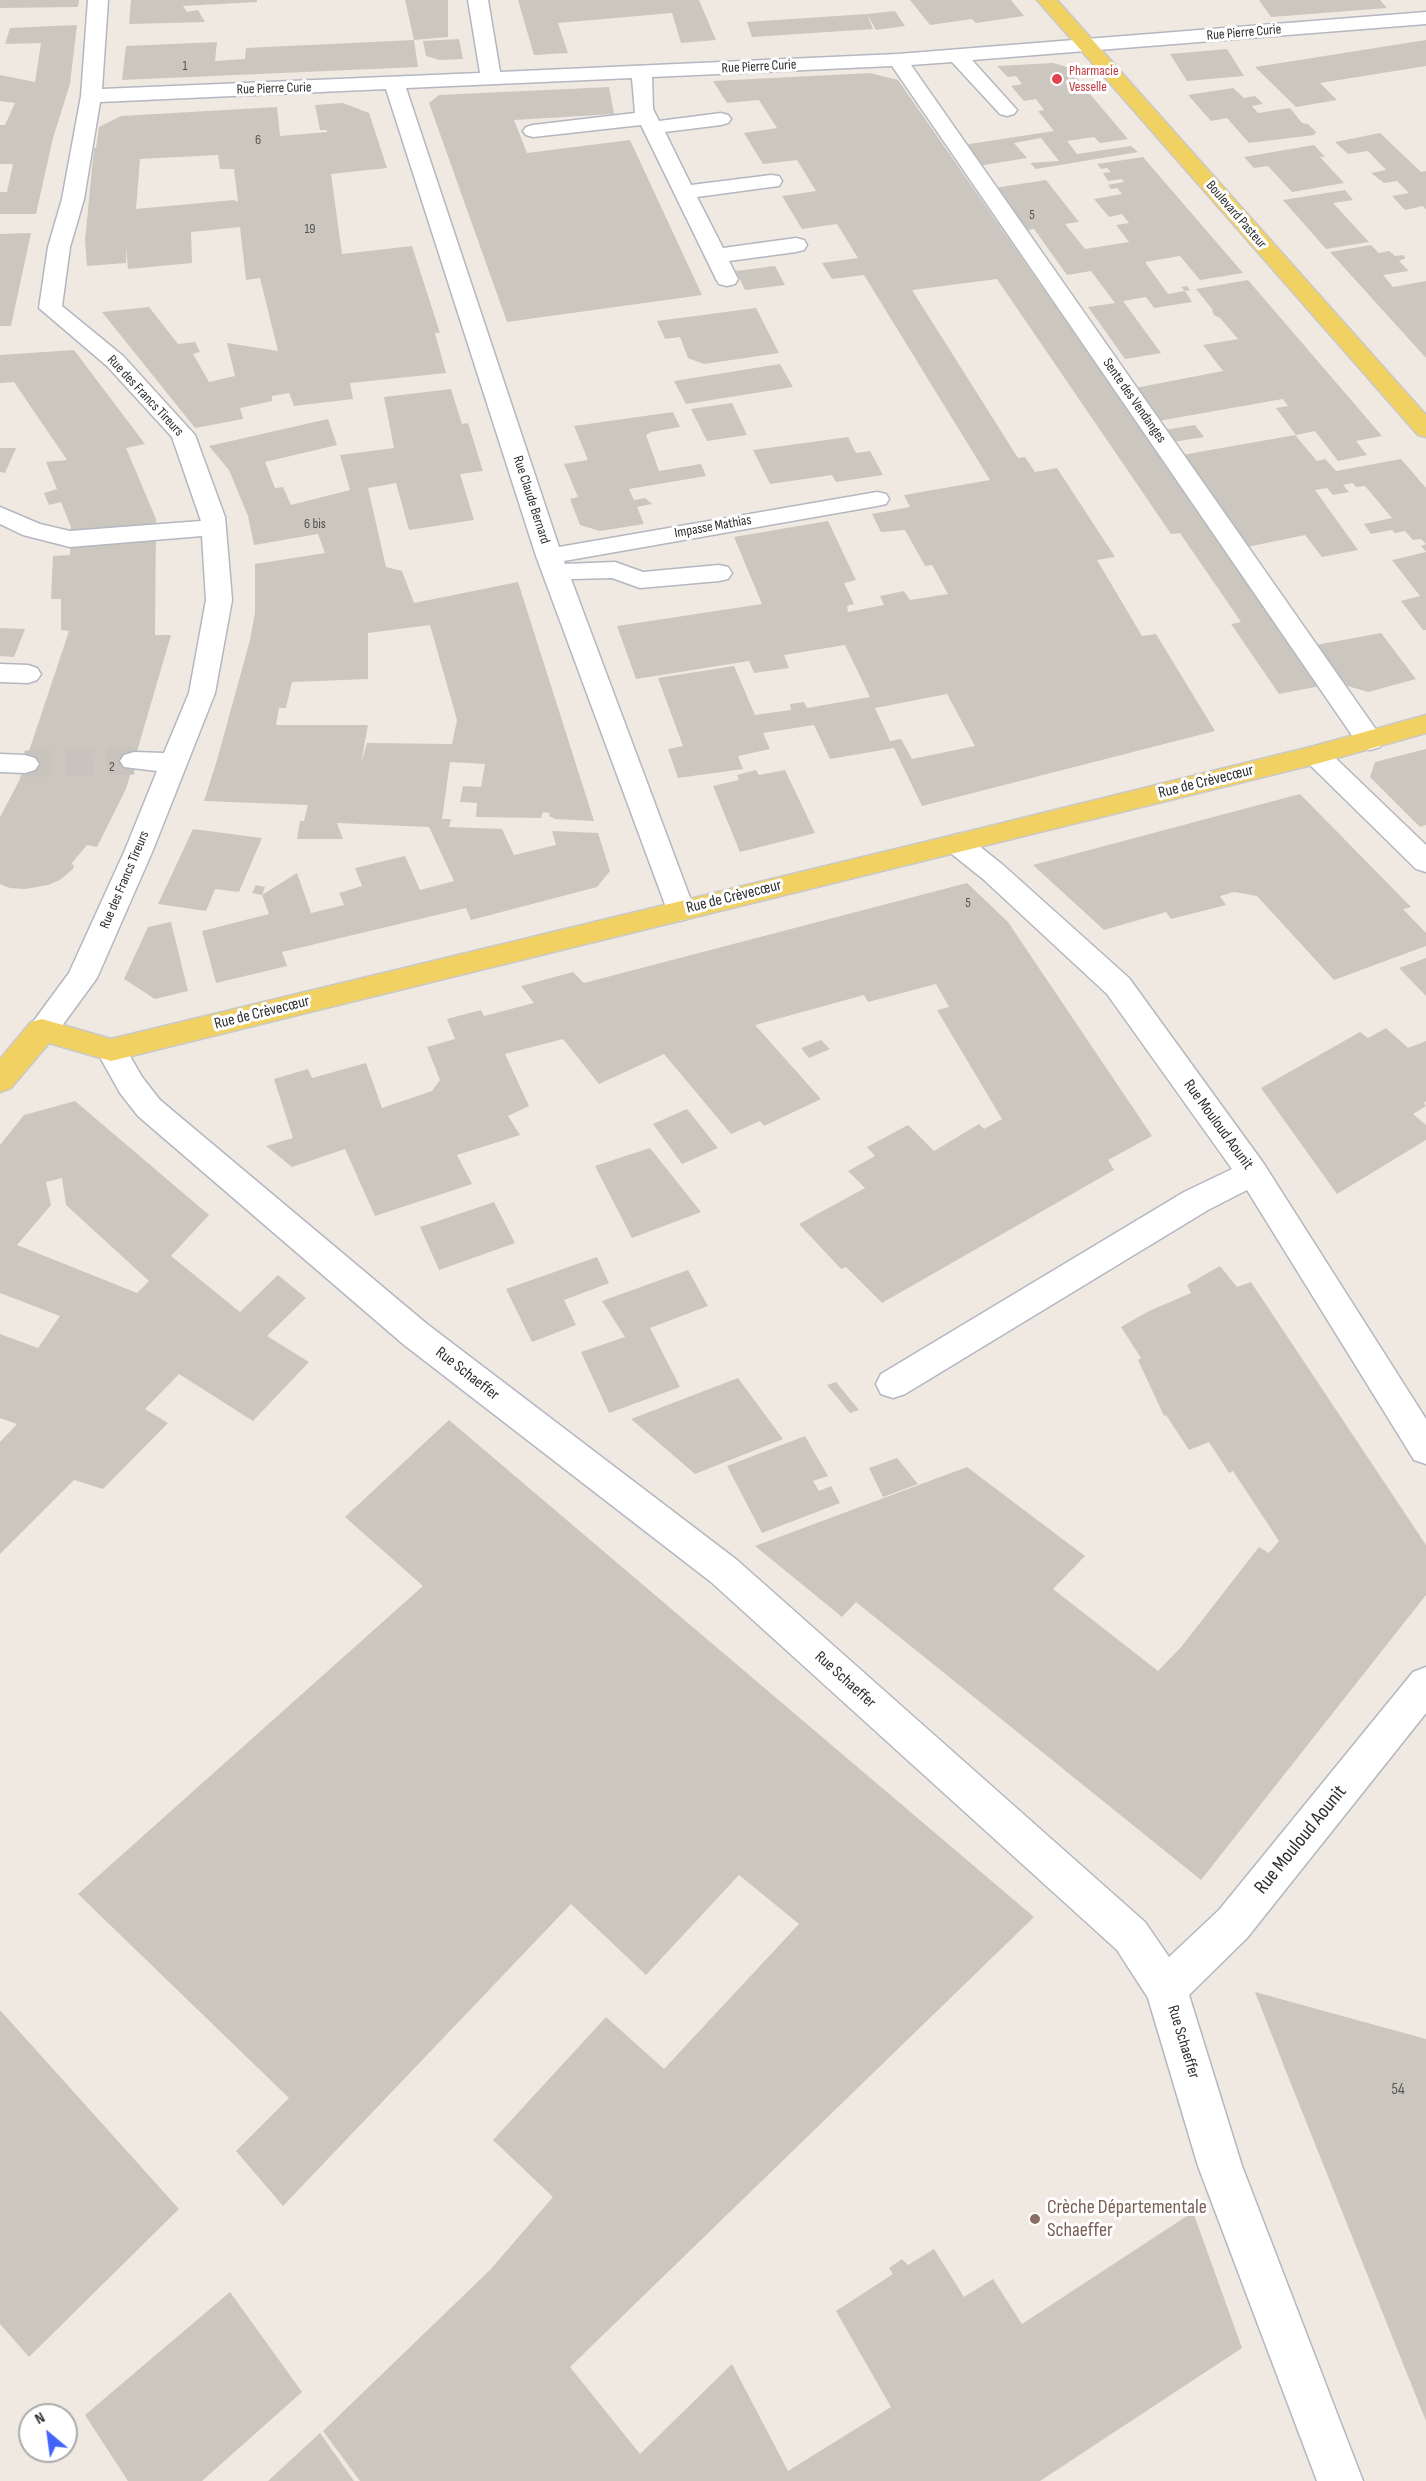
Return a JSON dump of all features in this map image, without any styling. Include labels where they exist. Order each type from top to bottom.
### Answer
[{"type":"main road","name":"Boulevard Pasteur","points":[[1047,0],[1426,430]]},
{"type":"main road","name":"Rue de Crèvecœur","points":[[51,1019],[111,1050],[958,844],[1316,755],[1426,724]]},
{"type":"main road","points":[[0,1080],[51,1019]]},
{"type":"street","name":"Rue des Francs Tireurs","points":[[51,1019],[82,978],[139,850],[174,763],[202,693],[219,600],[213,517],[183,435],[115,361],[50,308],[59,247],[73,199],[91,96],[98,0]]},
{"type":"street","points":[[478,0],[491,79]]},
{"type":"street","name":"Rue Pierre Curie","points":[[91,96],[898,60],[1426,18]]},
{"type":"street","points":[[957,55],[1007,110]]},
{"type":"street","name":"Sente des Vendanges","points":[[898,60],[1370,741]]},
{"type":"street","points":[[642,73],[643,109],[727,279]]},
{"type":"street","name":"Rue Claude Bernard","points":[[395,84],[552,564],[680,911]]},
{"type":"street","points":[[532,131],[721,119]]},
{"type":"street","points":[[685,192],[771,181]]},
{"type":"street","points":[[716,256],[796,245]]},
{"type":"street","name":"Impasse Mathias","points":[[552,564],[877,499]]},
{"type":"street","points":[[0,514],[32,530],[70,539],[214,528]]},
{"type":"street","points":[[552,564],[615,570],[640,580],[719,573]]},
{"type":"street","points":[[0,673],[28,674]]},
{"type":"street","points":[[1316,755],[1426,862]]},
{"type":"street","points":[[134,761],[174,763]]},
{"type":"street","name":"Rue Mouloud Aounit","points":[[958,844],[993,872],[1118,986],[1253,1173],[1426,1449]]},
{"type":"street","name":"Rue Schaeffer","points":[[111,1050],[131,1085],[149,1108],[415,1334],[724,1571],[1131,1936],[1166,1988],[1220,2166],[1340,2481]]},
{"type":"street","points":[[893,1384],[1196,1202],[1253,1173]]},
{"type":"street","name":"Rue Mouloud Aounit","points":[[1166,1988],[1233,1924],[1426,1684]]},
{"type":"building","points":[[0,0],[79,0],[78,7],[0,8]]},
{"type":"building","points":[[131,0],[257,0],[257,2],[183,6],[187,12],[198,10],[205,22],[129,24]]},
{"type":"building","points":[[405,0],[448,0],[448,37],[414,40]]},
{"type":"building","points":[[518,0],[699,0],[716,40],[681,43],[672,13],[558,23],[568,53],[534,55]]},
{"type":"building","points":[[910,0],[1011,0],[1024,16],[976,23],[972,19],[930,25]]},
{"type":"building","points":[[1259,0],[1380,0],[1387,8],[1271,17]]},
{"type":"building","points":[[895,11],[905,26],[876,30],[867,14]]},
{"type":"building","points":[[867,14],[873,29],[752,37],[747,22]]},
{"type":"building","points":[[77,25],[70,84],[53,138],[36,214],[0,214],[0,192],[7,192],[13,164],[0,164],[0,125],[5,125],[15,103],[0,101],[0,75],[35,82],[41,43],[5,44],[10,28]]},
{"type":"building","points":[[459,39],[463,59],[440,60],[426,56],[423,41]]},
{"type":"building","points":[[414,40],[418,67],[122,80],[126,46],[217,42],[215,61],[245,59],[246,48]]},
{"type":"building","points":[[1426,40],[1426,66],[1320,83],[1337,100],[1296,107],[1255,67]]},
{"type":"building","points":[[1227,49],[1244,76],[1187,81],[1170,54]]},
{"type":"building","points":[[1053,63],[1067,67],[1128,139],[1100,143],[1094,137],[1067,141],[1077,154],[1131,146],[1138,152],[1036,169],[1030,163],[1059,161],[1041,138],[1014,143],[1027,158],[978,166],[963,145],[1054,131],[1038,111],[1044,110],[1036,99],[1024,101],[1011,86],[1022,84],[1016,76],[1008,77],[997,66]]},
{"type":"building","points":[[870,73],[898,80],[1320,686],[1279,694],[1231,624],[1241,622],[1180,533],[1171,534],[997,279],[912,290],[1018,458],[1025,457],[1035,472],[1057,468],[1115,557],[1097,560],[1142,636],[1156,634],[1215,731],[922,806],[894,748],[830,759],[814,725],[763,733],[770,749],[738,756],[743,769],[678,778],[668,749],[683,746],[658,678],[734,666],[755,715],[791,710],[790,704],[804,702],[807,708],[870,697],[845,645],[784,655],[789,668],[754,673],[749,661],[636,679],[617,626],[762,604],[734,537],[828,521],[856,580],[844,583],[854,604],[847,606],[848,612],[884,605],[880,596],[904,591],[910,600],[948,594],[932,565],[925,566],[905,530],[881,532],[872,514],[910,507],[904,495],[990,480],[864,275],[832,279],[822,263],[858,258],[837,224],[802,229],[782,196],[816,191],[797,160],[763,164],[744,133],[777,128],[759,100],[727,103],[713,81]],"holes":[[[947,694],[975,746],[912,759],[901,739],[890,741],[875,708]]]},
{"type":"building","points":[[609,87],[614,114],[514,120],[527,153],[630,140],[702,295],[507,322],[429,103],[439,95]]},
{"type":"building","points":[[1233,88],[1244,98],[1255,96],[1263,104],[1252,106],[1258,113],[1290,108],[1302,123],[1308,124],[1316,132],[1314,135],[1249,143],[1227,118],[1211,121],[1188,95]]},
{"type":"building","points":[[343,103],[369,113],[387,168],[331,174],[342,254],[412,246],[440,333],[435,333],[446,373],[350,383],[353,399],[294,406],[288,390],[289,393],[272,396],[272,401],[240,408],[243,419],[195,428],[102,312],[149,307],[178,344],[195,342],[200,352],[193,354],[209,382],[235,376],[227,343],[278,351],[260,278],[246,280],[240,227],[191,232],[192,263],[128,269],[126,248],[126,263],[87,266],[85,241],[94,148],[96,148],[99,127],[121,116],[277,107],[280,136],[327,132],[327,130],[320,130],[315,105]],"holes":[[[218,155],[220,169],[234,169],[238,202],[234,200],[136,209],[140,159]]]},
{"type":"building","points":[[1380,133],[1421,172],[1426,171],[1426,210],[1423,206],[1405,210],[1392,196],[1409,193],[1397,181],[1384,183],[1371,173],[1386,170],[1368,151],[1348,154],[1335,142]]},
{"type":"building","points":[[1314,145],[1325,157],[1320,157],[1344,183],[1292,192],[1268,166],[1254,168],[1244,157]]},
{"type":"building","points":[[1143,157],[1243,273],[1200,280],[1180,256],[1145,262],[1168,294],[1185,291],[1192,302],[1154,308],[1146,297],[1123,301],[1161,353],[1125,359],[1088,307],[1115,303],[1091,271],[1067,275],[1034,229],[1023,231],[994,188],[1046,180],[1079,222],[1065,224],[1085,249],[1129,242],[1116,225],[1129,223],[1122,214],[1109,217],[1094,199],[1122,194],[1117,188],[1111,189],[1108,185],[1124,182],[1122,179],[1108,181],[1103,173],[1111,172],[1107,168],[1101,169],[1097,164]]},
{"type":"building","points":[[1345,190],[1353,200],[1333,203],[1369,242],[1326,249],[1283,200]]},
{"type":"building","points":[[31,233],[11,326],[0,326],[0,234]]},
{"type":"building","points":[[1371,245],[1379,253],[1389,251],[1395,256],[1403,255],[1406,258],[1399,261],[1409,271],[1383,275],[1393,287],[1426,281],[1426,358],[1330,252]]},
{"type":"building","points":[[775,266],[785,285],[745,290],[736,271]]},
{"type":"building","points":[[1248,280],[1382,436],[1356,441],[1367,455],[1338,461],[1315,431],[1296,435],[1276,408],[1288,406],[1283,399],[1158,421],[1135,388],[1223,371],[1203,345],[1238,339],[1220,318],[1214,315],[1196,289]]},
{"type":"building","points":[[1187,286],[1190,290],[1185,291],[1181,287]]},
{"type":"building","points":[[756,308],[779,353],[704,364],[688,358],[680,337],[665,339],[657,321]]},
{"type":"building","points":[[74,350],[145,444],[126,448],[156,519],[155,635],[171,635],[126,789],[97,847],[87,845],[71,864],[74,865],[73,869],[60,880],[48,885],[25,889],[10,888],[0,884],[0,817],[19,781],[69,631],[61,630],[61,599],[51,599],[53,556],[70,555],[71,527],[61,502],[49,505],[44,493],[57,489],[46,462],[67,460],[14,382],[0,383],[0,355]]},
{"type":"building","points":[[780,364],[793,387],[686,404],[674,381]]},
{"type":"building","points":[[451,389],[462,424],[468,423],[483,471],[460,474],[474,520],[409,530],[396,483],[368,488],[386,567],[402,571],[414,603],[518,582],[594,821],[555,819],[549,816],[550,813],[543,812],[541,818],[476,817],[477,803],[460,802],[463,786],[481,787],[485,764],[450,762],[442,819],[451,819],[449,827],[502,829],[514,855],[556,845],[552,831],[598,833],[610,871],[597,887],[471,920],[466,908],[282,952],[287,966],[216,983],[202,931],[269,914],[262,895],[297,873],[311,913],[344,905],[339,893],[362,886],[355,868],[405,856],[420,890],[454,881],[429,827],[337,823],[343,839],[297,839],[300,821],[304,821],[308,805],[204,801],[250,640],[255,613],[255,564],[325,553],[318,534],[254,545],[248,516],[229,470],[209,446],[328,419],[337,445],[265,462],[275,488],[283,487],[291,505],[350,490],[340,455],[394,448],[384,397]],"holes":[[[430,625],[457,720],[452,744],[367,743],[361,763],[368,725],[276,725],[279,708],[286,708],[292,682],[368,679],[368,633]]]},
{"type":"building","points":[[732,403],[747,435],[707,441],[691,409]]},
{"type":"building","points":[[673,412],[680,427],[646,435],[659,471],[701,464],[706,476],[629,489],[634,500],[645,498],[652,504],[637,507],[644,524],[600,531],[580,525],[570,499],[578,497],[564,464],[588,460],[574,426]]},
{"type":"building","points":[[1195,425],[1204,437],[1173,442],[1164,430]]},
{"type":"building","points":[[1295,435],[1317,461],[1325,459],[1336,471],[1401,459],[1426,488],[1426,544],[1421,539],[1413,540],[1405,531],[1395,533],[1392,530],[1371,534],[1364,524],[1392,518],[1365,486],[1356,487],[1353,483],[1343,485],[1349,492],[1333,495],[1327,488],[1315,490],[1358,550],[1322,557],[1305,535],[1247,547],[1182,455]]},
{"type":"building","points":[[848,437],[856,453],[870,451],[883,475],[836,482],[832,475],[770,484],[753,450]]},
{"type":"building","points":[[0,448],[16,448],[5,473],[0,472]]},
{"type":"building","points":[[1426,552],[1426,630],[1423,630],[1401,601],[1420,596],[1392,560]]},
{"type":"building","points":[[0,628],[25,629],[14,657],[0,656]]},
{"type":"building","points":[[1381,633],[1416,679],[1368,692],[1344,685],[1316,645]]},
{"type":"building","points":[[1426,749],[1426,825],[1420,827],[1370,777],[1375,762]]},
{"type":"building","points":[[756,770],[759,775],[785,770],[815,833],[740,852],[713,786],[739,780],[737,775]]},
{"type":"building","points":[[1300,794],[1411,907],[1403,909],[1426,933],[1426,946],[1334,980],[1257,896],[1234,892],[1220,896],[1226,905],[1171,919],[1166,912],[1104,930],[1033,865]]},
{"type":"building","points":[[193,829],[262,838],[239,892],[215,889],[206,911],[158,904]]},
{"type":"building","points":[[967,883],[1008,922],[1152,1136],[1108,1160],[1114,1170],[882,1303],[846,1267],[841,1269],[799,1224],[865,1188],[848,1171],[875,1156],[867,1147],[908,1125],[934,1151],[979,1124],[984,1129],[1002,1119],[937,1010],[949,1007],[936,984],[868,1002],[864,995],[755,1025],[821,1099],[764,1126],[760,1121],[731,1134],[664,1054],[599,1084],[563,1039],[505,1054],[529,1106],[508,1116],[520,1135],[457,1155],[472,1184],[375,1216],[345,1149],[292,1167],[266,1146],[293,1138],[274,1079],[308,1069],[312,1078],[366,1063],[382,1108],[432,1091],[440,1080],[427,1047],[455,1039],[447,1019],[481,1010],[484,1016],[534,1003],[521,986],[573,972],[584,983]]},
{"type":"building","points":[[256,885],[265,887],[262,895],[252,893]]},
{"type":"building","points":[[171,922],[188,991],[155,999],[124,979],[148,927]]},
{"type":"building","points":[[1426,958],[1426,996],[1399,968]]},
{"type":"building","points":[[1386,1028],[1408,1048],[1426,1041],[1426,1101],[1424,1103],[1426,1106],[1413,1114],[1426,1125],[1426,1140],[1337,1194],[1261,1088],[1360,1032],[1368,1038]]},
{"type":"building","points":[[821,1040],[830,1049],[809,1058],[801,1048]]},
{"type":"building","points":[[75,1101],[209,1215],[171,1256],[240,1312],[278,1275],[306,1298],[267,1336],[309,1362],[253,1421],[179,1374],[145,1409],[168,1423],[103,1489],[74,1480],[0,1554],[0,1442],[17,1424],[0,1418],[0,1334],[38,1348],[60,1316],[0,1293],[0,1145],[24,1115]],"holes":[[[62,1178],[66,1205],[149,1281],[137,1293],[17,1245],[51,1205],[46,1182]]]},
{"type":"building","points":[[687,1109],[718,1148],[682,1164],[653,1124]]},
{"type":"building","points":[[650,1148],[701,1212],[632,1238],[595,1166]]},
{"type":"building","points":[[494,1202],[515,1243],[439,1270],[420,1227]]},
{"type":"building","points":[[597,1257],[609,1283],[564,1300],[576,1325],[532,1342],[506,1289]]},
{"type":"building","points":[[1220,1266],[1237,1287],[1251,1282],[1426,1545],[1426,1595],[1201,1880],[856,1602],[842,1617],[755,1546],[967,1467],[1085,1556],[1053,1589],[1158,1671],[1182,1646],[1259,1547],[1269,1553],[1279,1541],[1233,1471],[1229,1473],[1209,1442],[1189,1450],[1166,1415],[1164,1416],[1138,1360],[1141,1358],[1121,1327],[1149,1311],[1191,1293],[1187,1285]]},
{"type":"building","points":[[688,1270],[708,1306],[650,1328],[680,1387],[609,1413],[581,1352],[625,1337],[602,1301]]},
{"type":"building","points":[[738,1378],[783,1439],[695,1474],[631,1419]]},
{"type":"building","points":[[836,1382],[859,1410],[850,1413],[827,1385]]},
{"type":"building","points":[[449,1420],[1034,1917],[570,2367],[640,2454],[732,2364],[788,2471],[891,2407],[836,2311],[893,2274],[889,2268],[902,2259],[908,2265],[934,2249],[964,2297],[993,2279],[1022,2324],[1193,2212],[1242,2348],[1040,2481],[360,2481],[323,2431],[490,2270],[553,2197],[493,2140],[606,2017],[664,2069],[799,1924],[739,1875],[646,1975],[571,1904],[283,2206],[236,2151],[289,2098],[78,1894],[423,1586],[345,1517]]},
{"type":"building","points":[[805,1436],[828,1476],[813,1481],[819,1491],[831,1486],[840,1503],[762,1533],[727,1466]]},
{"type":"building","points":[[897,1458],[918,1484],[883,1497],[869,1468]]},
{"type":"building","points":[[1255,1992],[1426,2039],[1426,2421],[1289,2079]]},
{"type":"building","points":[[0,2010],[179,2209],[29,2357],[0,2324]]},
{"type":"building","points":[[230,2292],[302,2392],[202,2481],[128,2481],[85,2415]]},
{"type":"building","points":[[320,2433],[354,2481],[268,2481]]},
{"type":"tunnel","points":[[25,764],[134,761]]},
{"type":"place","name":"Pharmacie Vesselle","points":[[1057,79]]},
{"type":"place","name":"Crèche Départementale Schaeffer","points":[[1035,2219]]}]
